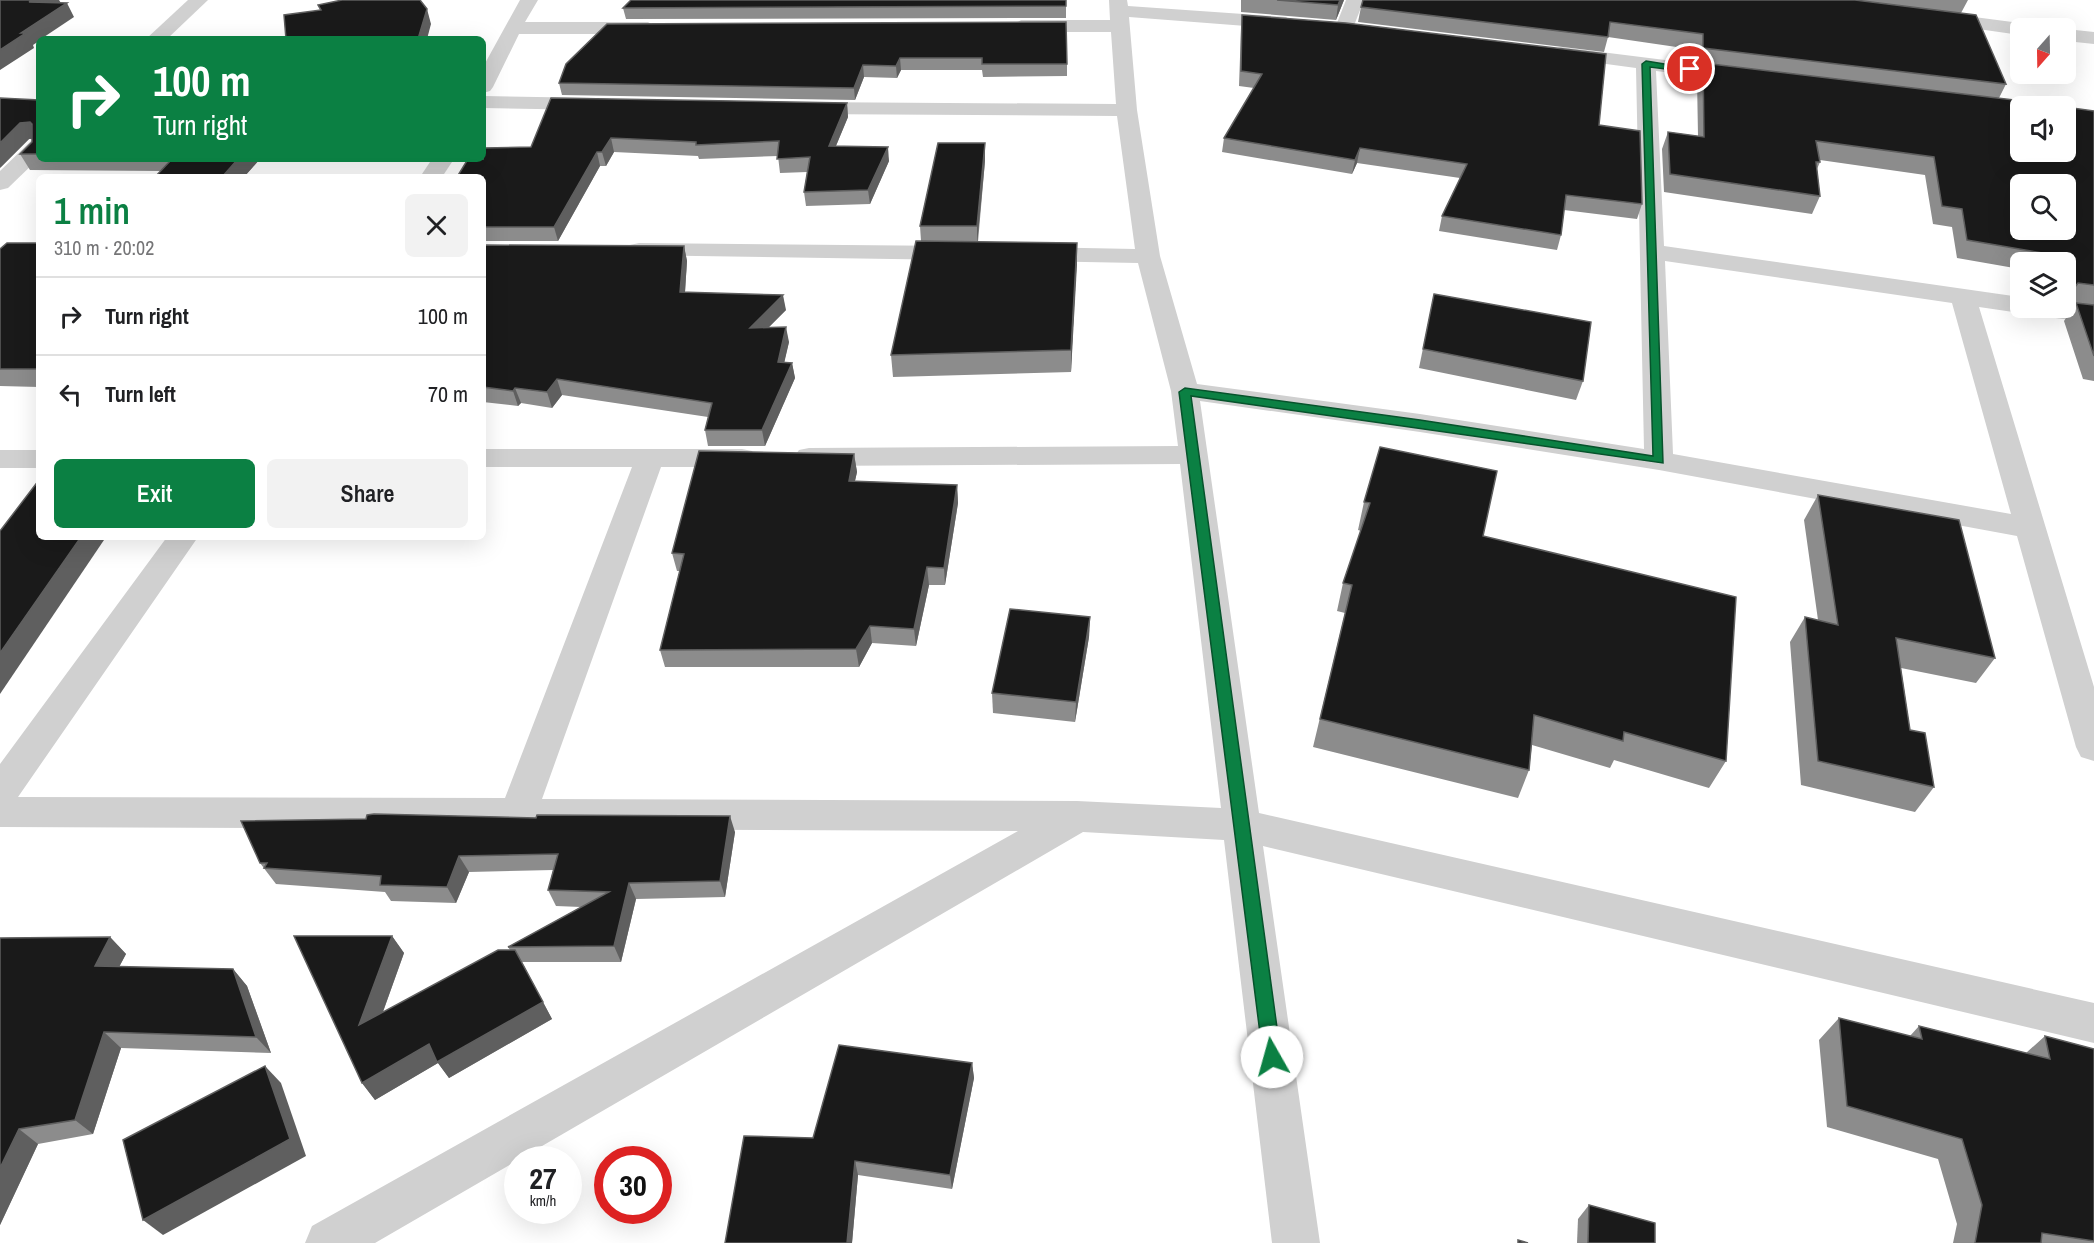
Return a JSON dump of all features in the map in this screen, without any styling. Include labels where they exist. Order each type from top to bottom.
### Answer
[{"type":"street","points":[[159,36],[200,0]]},
{"type":"street","points":[[486,81],[512,28],[529,0]]},
{"type":"street","points":[[1344,28],[1355,0]]},
{"type":"street","points":[[1119,12],[1126,110],[1148,256],[1185,392],[1296,1243]]},
{"type":"street","points":[[1001,26],[1119,12],[1367,30]]},
{"type":"street","points":[[1920,16],[2010,28]]},
{"type":"street","points":[[512,28],[667,27]]},
{"type":"street","points":[[2076,35],[2094,38]]},
{"type":"street","points":[[1541,51],[1764,78]]},
{"type":"street","points":[[1646,64],[1659,461]]},
{"type":"street","points":[[486,102],[611,104]]},
{"type":"street","points":[[786,108],[1126,110]]},
{"type":"street","points":[[0,183],[36,149]]},
{"type":"street","points":[[613,250],[1148,256]]},
{"type":"street","points":[[1652,252],[2010,303]]},
{"type":"street","points":[[1963,296],[2094,747]]},
{"type":"street","points":[[2076,313],[2094,315]]},
{"type":"street","points":[[1185,392],[1420,423],[1659,461],[2030,528]]},
{"type":"street","points":[[486,458],[1193,454]]},
{"type":"street","points":[[518,813],[650,458]]},
{"type":"street","points":[[0,459],[36,459]]},
{"type":"street","points":[[0,793],[181,540]]},
{"type":"street","points":[[0,812],[1077,816],[1242,825],[2094,1023]]},
{"type":"street","points":[[328,1243],[1077,816]]},
{"type":"building","points":[[0,0],[67,3],[21,33],[26,33],[0,50]]},
{"type":"building","points":[[342,0],[420,0],[427,9],[419,36],[286,36],[284,15],[321,10],[318,5]]},
{"type":"building","points":[[631,0],[1066,0],[1066,6],[623,8]]},
{"type":"building","points":[[1277,0],[1340,0],[1338,5]]},
{"type":"building","points":[[1363,0],[1855,0],[1976,15],[2006,84],[1703,48],[1703,34],[1610,22],[1608,37],[1361,7]]},
{"type":"building","points":[[1242,15],[1346,23],[1606,54],[1599,125],[1640,131],[1642,204],[1566,195],[1561,235],[1442,216],[1467,164],[1360,148],[1355,160],[1224,138],[1262,74],[1241,71]]},
{"type":"building","points":[[1066,22],[1067,64],[982,64],[982,58],[900,58],[896,66],[863,65],[854,88],[559,83],[566,64],[607,24]]},
{"type":"building","points":[[1703,63],[2010,99],[2010,162],[2076,162],[2076,108],[2094,111],[2094,285],[2078,283],[2076,286],[2076,252],[2037,252],[1967,240],[1962,209],[1942,206],[1934,157],[1816,141],[1820,162],[1816,162],[1820,196],[1670,174],[1668,132],[1704,137]]},
{"type":"building","points":[[0,98],[36,100],[36,154],[20,154],[32,142],[30,122],[20,123],[0,143]]},
{"type":"building","points":[[551,98],[847,103],[829,146],[888,147],[868,190],[804,192],[810,157],[777,159],[779,141],[696,145],[696,142],[611,138],[602,152],[597,152],[554,227],[486,227],[486,174],[459,174],[466,162],[486,162],[486,148],[531,147]]},
{"type":"building","points":[[938,143],[985,143],[977,226],[920,226]]},
{"type":"building","points":[[169,162],[235,162],[225,174],[158,174]]},
{"type":"building","points":[[916,241],[1077,243],[1071,350],[891,355]]},
{"type":"building","points":[[7,243],[36,243],[36,369],[0,369],[0,249]]},
{"type":"building","points":[[486,245],[684,246],[680,292],[783,295],[750,328],[786,327],[778,362],[792,363],[762,430],[705,430],[712,403],[557,379],[547,392],[515,388],[513,391],[486,387]]},
{"type":"building","points":[[1434,294],[1591,322],[1583,381],[1423,349]]},
{"type":"building","points":[[2076,303],[2094,305],[2094,356]]},
{"type":"building","points":[[1380,447],[1497,471],[1483,536],[1736,597],[1726,761],[1624,732],[1623,741],[1534,715],[1529,770],[1320,719],[1352,585],[1343,583],[1370,503],[1364,502]]},
{"type":"building","points":[[699,451],[854,454],[849,481],[957,485],[944,568],[927,567],[914,629],[870,626],[856,649],[660,650],[684,554],[672,553]]},
{"type":"building","points":[[36,484],[36,540],[79,540],[0,653],[0,531]]},
{"type":"building","points":[[1818,495],[1959,520],[1995,658],[1896,638],[1910,730],[1925,733],[1934,787],[1818,761],[1805,617],[1838,625]]},
{"type":"building","points":[[1010,609],[1090,617],[1076,702],[992,693]]},
{"type":"building","points":[[367,815],[536,818],[537,815],[730,816],[720,881],[629,883],[614,946],[508,947],[609,892],[548,890],[558,854],[459,856],[447,887],[380,885],[381,876],[264,868],[267,863],[260,863],[241,821],[366,819]]},
{"type":"building","points":[[294,936],[392,936],[359,1025],[498,950],[515,950],[543,1002],[437,1062],[429,1044],[362,1083]]},
{"type":"building","points":[[110,937],[95,966],[233,969],[256,1037],[104,1032],[75,1120],[19,1129],[0,1168],[0,938]]},
{"type":"building","points":[[1839,1018],[1922,1039],[1919,1026],[2050,1059],[2045,1036],[2094,1049],[2094,1241],[2042,1233],[2041,1243],[1975,1243],[1982,1205],[1962,1139],[1847,1106]]},
{"type":"building","points":[[839,1045],[972,1063],[950,1175],[855,1161],[847,1243],[725,1243],[744,1136],[813,1138]]},
{"type":"building","points":[[265,1066],[290,1139],[143,1220],[123,1140]]},
{"type":"building","points":[[1589,1205],[1655,1223],[1655,1243],[1588,1243]]},
{"type":"route","points":[[1272,1057],[1185,392],[1420,423],[1659,461],[1646,64],[1690,69]]}]
